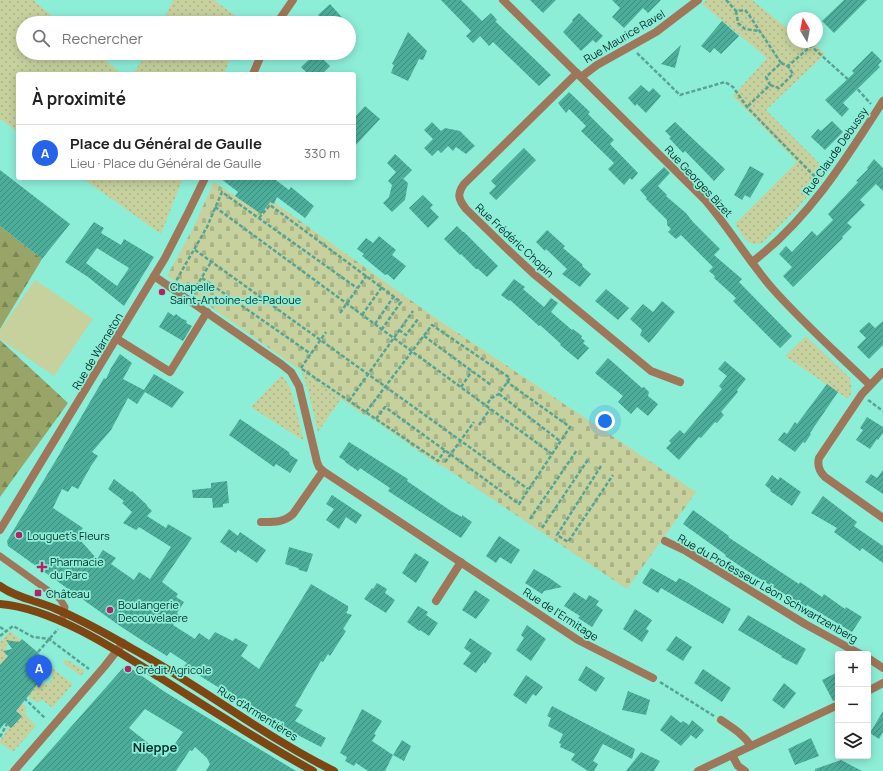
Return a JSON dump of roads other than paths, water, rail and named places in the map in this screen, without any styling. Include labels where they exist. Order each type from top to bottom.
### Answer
[{"type":"main road","name":"Rue d'Armentières","points":[[0,586],[12,593],[64,612],[123,643],[299,752],[334,771]]},
{"type":"main road","name":"Rue d'Armentières","points":[[0,604],[30,610],[61,621],[116,651],[313,771]]},
{"type":"street","points":[[282,16],[293,0]]},
{"type":"street","name":"Rue Georges Bizet","points":[[503,0],[705,200],[726,225],[772,287],[870,385]]},
{"type":"street","name":"Rue Maurice Ravel","points":[[579,75],[656,32],[698,0]]},
{"type":"street","points":[[254,72],[259,60]]},
{"type":"street","name":"Rue Frédéric Chopin","points":[[579,75],[464,184],[460,190],[460,199],[466,209],[520,261],[651,371],[680,382]]},
{"type":"street","name":"Rue Claude Debussy","points":[[752,262],[771,246],[808,208],[847,157],[883,101]]},
{"type":"street","name":"Rue de Warneton","points":[[0,530],[154,276],[178,234],[204,180]]},
{"type":"street","points":[[154,276],[282,364],[291,372],[301,393],[317,462],[323,471],[293,514],[285,520],[278,522],[261,522]]},
{"type":"street","points":[[117,339],[170,372],[208,312]]},
{"type":"street","points":[[883,372],[862,394],[819,458],[819,468],[825,477],[883,518]]},
{"type":"street","name":"Rue de l'Ermitage","points":[[323,471],[585,644],[653,678]]},
{"type":"street","name":"Rue du Professeur Léon Schwartzenberg","points":[[665,541],[686,551],[805,624],[854,651]]},
{"type":"street","points":[[436,601],[462,562]]},
{"type":"street","points":[[14,771],[123,643]]},
{"type":"street","points":[[871,660],[883,668]]},
{"type":"street","points":[[871,689],[883,683]]},
{"type":"street","points":[[698,771],[835,706]]},
{"type":"street","points":[[721,720],[740,732],[750,746]]},
{"type":"street","points":[[732,755],[738,766],[745,771]]},
{"type":"lane","points":[[0,556],[58,597],[64,604],[64,612],[61,621]]},
{"type":"place","name":"Chapelle Saint-Antoine-de-Padoue","points":[[162,292]]},
{"type":"place","name":"Louguet's Fleurs","points":[[19,535]]},
{"type":"place","name":"Pharmacie du Parc","points":[[42,567]]},
{"type":"place","name":"Château","points":[[38,593]]},
{"type":"place","name":"Boulangerie Decouvelaere","points":[[110,610]]},
{"type":"place","name":"Crédit Agricole","points":[[128,669]]},
{"type":"place","name":"Place du Général de Gaulle","points":[[39,688]]},
{"type":"district","name":"Nieppe","points":[[155,747]]}]
